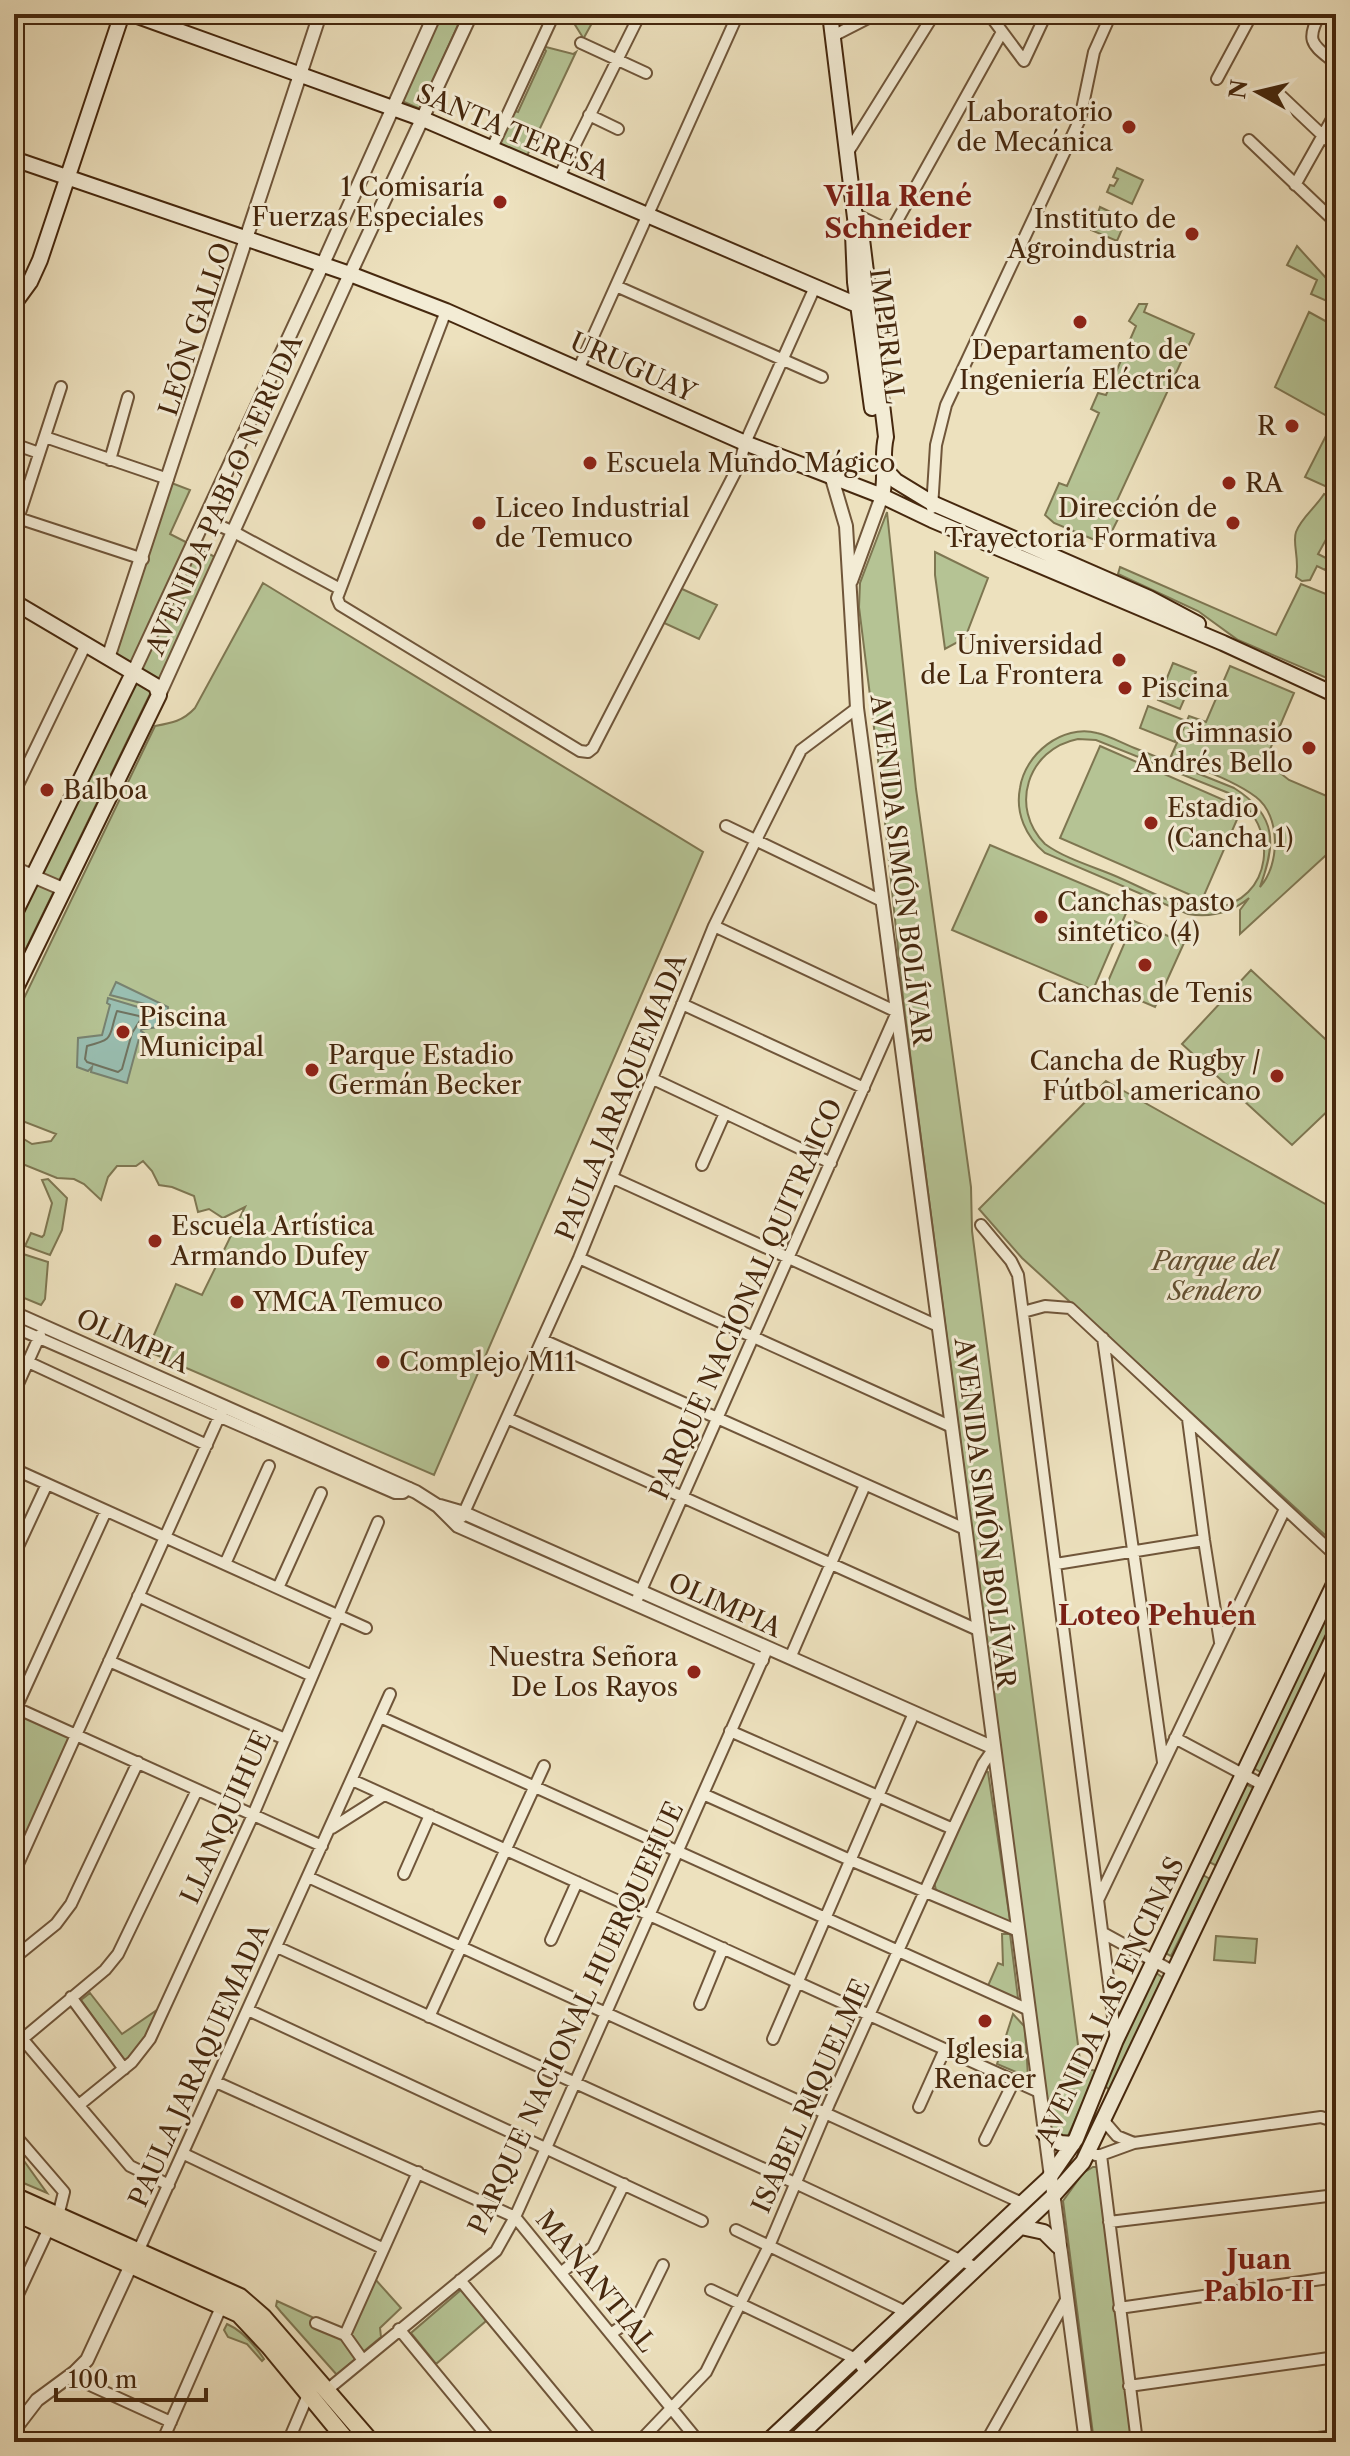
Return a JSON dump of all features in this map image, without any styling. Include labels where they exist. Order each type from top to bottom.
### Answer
[{"type":"main road","points":[[14,304],[30,282],[40,260],[122,14]]},
{"type":"main road","name":"SANTA TERESA","points":[[132,14],[423,119],[863,307]]},
{"type":"main road","name":"IMPERIAL","points":[[830,14],[856,220],[862,239],[863,307],[886,437],[883,493]]},
{"type":"main road","name":"URUGUAY","points":[[14,159],[350,274],[446,311],[745,443],[883,493],[932,520],[1223,643],[1336,695]]},
{"type":"main road","name":"URUGUAY","points":[[885,469],[896,481],[932,503],[1149,598],[1192,620],[1223,643]]},
{"type":"main road","points":[[883,493],[917,494]]},
{"type":"main road","points":[[14,602],[156,686],[159,695]]},
{"type":"main road","name":"AVENIDA PABLO NERUDA","points":[[14,915],[133,673]]},
{"type":"main road","name":"AVENIDA PABLO NERUDA","points":[[14,992],[159,695]]},
{"type":"main road","name":"AVENIDA LAS ENCINAS","points":[[767,2442],[1049,2178],[1073,2144],[1116,2040],[1336,1580]]},
{"type":"main road","name":"AVENIDA LAS ENCINAS","points":[[793,2442],[1095,2155],[1104,2121],[1174,1972],[1263,1785],[1329,1662],[1336,1632]]},
{"type":"main road","points":[[1044,2133],[1060,2143],[1073,2144]]},
{"type":"main road","points":[[14,2196],[42,2208],[53,2222]]},
{"type":"main road","points":[[14,2212],[53,2222],[135,2259],[245,2319],[348,2442]]},
{"type":"main road","points":[[1021,2227],[1044,2232],[1058,2246]]},
{"type":"main road","points":[[135,2259],[222,2288],[257,2310],[371,2442]]},
{"type":"main road","points":[[222,2288],[222,2305]]},
{"type":"main road","points":[[304,2390],[327,2390]]},
{"type":"street","name":"LEÓN GALLO","points":[[108,658],[320,14]]},
{"type":"street","name":"AVENIDA PABLO NERUDA","points":[[133,673],[206,520],[435,14]]},
{"type":"street","name":"AVENIDA PABLO NERUDA","points":[[159,695],[471,14]]},
{"type":"street","points":[[492,148],[554,14]]},
{"type":"street","points":[[559,177],[640,14]]},
{"type":"street","points":[[578,370],[738,14]]},
{"type":"street","points":[[833,36],[876,14]]},
{"type":"street","points":[[848,152],[934,14]]},
{"type":"street","points":[[989,14],[1024,61],[1046,14]]},
{"type":"street","points":[[932,520],[936,445],[946,405],[1080,119],[1094,52],[1111,14]]},
{"type":"street","points":[[1217,79],[1252,14]]},
{"type":"street","points":[[1320,14],[1310,38],[1336,64]]},
{"type":"street","points":[[856,220],[893,228],[1002,32]]},
{"type":"street","points":[[581,43],[646,73]]},
{"type":"street","points":[[1279,94],[1336,148]]},
{"type":"street","points":[[1295,185],[1336,112]]},
{"type":"street","points":[[589,115],[618,129]]},
{"type":"street","points":[[1249,140],[1331,218]]},
{"type":"street","points":[[616,286],[822,377]]},
{"type":"street","points":[[446,311],[338,593],[340,605],[580,751],[588,752],[593,748],[740,463],[745,443],[815,287]]},
{"type":"street","points":[[14,531],[61,387]]},
{"type":"street","points":[[110,460],[128,397]]},
{"type":"street","points":[[45,437],[168,479]]},
{"type":"street","points":[[14,444],[39,453]]},
{"type":"street","name":"AVENIDA SIMÓN BOLÍVAR","points":[[831,475],[846,526],[857,708],[1086,2442]]},
{"type":"street","name":"AVENIDA SIMÓN BOLÍVAR","points":[[848,588],[883,493]]},
{"type":"street","points":[[18,518],[143,559]]},
{"type":"street","points":[[206,520],[234,532],[338,593]]},
{"type":"street","points":[[14,793],[17,777],[86,644]]},
{"type":"street","name":"PAULA JARAQUEMADA","points":[[458,1526],[579,1258],[714,926],[801,750],[857,708]]},
{"type":"street","points":[[726,826],[882,901]]},
{"type":"street","points":[[14,868],[63,889]]},
{"type":"street","points":[[714,926],[897,1012]]},
{"type":"street","points":[[682,1004],[864,1088]]},
{"type":"street","name":"PARQUE NACIONAL QUITRAICO","points":[[638,1598],[897,1012]]},
{"type":"street","points":[[653,1079],[831,1163]]},
{"type":"street","points":[[702,1165],[725,1113]]},
{"type":"street","points":[[613,1178],[938,1326]]},
{"type":"street","points":[[981,1225],[1011,1261],[1018,1275],[1116,2040]]},
{"type":"street","points":[[579,1258],[952,1427]]},
{"type":"street","points":[[1023,1312],[1045,1306],[1070,1308],[1336,1556]]},
{"type":"street","name":"OLIMPIA","points":[[14,1313],[42,1332],[409,1488],[438,1506],[458,1526],[638,1598]]},
{"type":"street","name":"OLIMPIA","points":[[14,1327],[42,1332]]},
{"type":"street","points":[[14,1393],[18,1376],[42,1332]]},
{"type":"street","points":[[1103,1338],[1163,1763]]},
{"type":"street","points":[[543,1340],[965,1529]]},
{"type":"street","points":[[28,1362],[207,1445]]},
{"type":"street","points":[[14,1873],[222,1411]]},
{"type":"street","points":[[507,1418],[978,1630]]},
{"type":"street","points":[[1188,1419],[1220,1644]]},
{"type":"street","points":[[225,1564],[269,1466]]},
{"type":"street","points":[[14,1469],[366,1628]]},
{"type":"street","points":[[14,1555],[47,1484]]},
{"type":"street","points":[[790,1658],[865,1485]]},
{"type":"street","points":[[278,1588],[321,1493]]},
{"type":"street","name":"OLIMPIA","points":[[438,1506],[464,1513],[638,1598],[764,1654],[790,1658],[994,1748]]},
{"type":"street","points":[[1098,1900],[1285,1509]]},
{"type":"street","points":[[106,1511],[15,1707],[322,1846]]},
{"type":"street","name":"LLANQUIHUE","points":[[79,2105],[124,2069],[150,2039],[253,1815],[378,1522]]},
{"type":"street","points":[[1056,1564],[1204,1540]]},
{"type":"street","points":[[138,1596],[312,1676]]},
{"type":"street","name":"PARQUE NACIONAL HUERQUEHUE","points":[[327,2390],[496,2251],[515,2217],[575,2084],[764,1654]]},
{"type":"street","points":[[109,1661],[285,1739]]},
{"type":"street","name":"PAULA JARAQUEMADA","points":[[14,2430],[37,2400],[87,2360],[184,2154],[390,1694]]},
{"type":"street","points":[[773,2039],[914,1713]]},
{"type":"street","points":[[380,1717],[1029,2010]]},
{"type":"street","points":[[730,1731],[953,1829]]},
{"type":"street","points":[[1175,1738],[1263,1785]]},
{"type":"street","name":"ISABEL RIQUELME","points":[[639,2442],[706,2372],[769,2246],[953,1829],[983,1764],[994,1748]]},
{"type":"street","points":[[14,1958],[56,1924],[71,1904],[138,1762]]},
{"type":"street","points":[[429,2017],[544,1766]]},
{"type":"street","points":[[352,1780],[1039,2092]]},
{"type":"street","points":[[18,2043],[105,1970],[123,1947],[197,1790]]},
{"type":"street","points":[[703,1794],[1018,1931]]},
{"type":"street","points":[[329,1830],[384,1795]]},
{"type":"street","points":[[404,1874],[430,1815]]},
{"type":"street","points":[[308,1877],[1022,2203]]},
{"type":"street","points":[[551,1940],[577,1882]]},
{"type":"street","points":[[1103,1933],[1174,1972]]},
{"type":"street","points":[[277,1947],[977,2268]]},
{"type":"street","points":[[700,2004],[723,1948]]},
{"type":"street","points":[[71,1997],[124,2069]]},
{"type":"street","points":[[248,2010],[702,2221]]},
{"type":"street","points":[[14,2029],[18,2043],[79,2105],[130,2166],[169,2185]]},
{"type":"street","points":[[919,2107],[945,2049]]},
{"type":"street","points":[[985,2140],[1014,2081]]},
{"type":"street","name":"MANANTIAL","points":[[216,2082],[515,2217],[699,2442]]},
{"type":"street","points":[[1137,2442],[1109,2222],[1095,2155],[1134,2143],[1336,2113]]},
{"type":"street","points":[[1321,2117],[1336,2122]]},
{"type":"street","points":[[1104,2121],[1117,2136],[1134,2143]]},
{"type":"street","points":[[14,2134],[64,2192],[15,2300]]},
{"type":"street","points":[[184,2154],[382,2248]]},
{"type":"street","points":[[345,2335],[418,2172]]},
{"type":"street","points":[[562,2272],[593,2247],[624,2184]]},
{"type":"street","points":[[1109,2222],[1336,2195]]},
{"type":"street","points":[[736,2230],[906,2312]]},
{"type":"street","points":[[612,2333],[639,2314],[663,2265]]},
{"type":"street","points":[[1119,2308],[1336,2277]]},
{"type":"street","points":[[460,2280],[594,2442]]},
{"type":"street","points":[[711,2290],[856,2359],[866,2373]]},
{"type":"street","points":[[988,2441],[1066,2300]]},
{"type":"street","points":[[162,2442],[222,2305]]},
{"type":"street","points":[[316,2323],[345,2335],[362,2359]]},
{"type":"street","points":[[399,2329],[492,2442]]},
{"type":"street","points":[[1129,2386],[1336,2357]]},
{"type":"street","points":[[70,2376],[171,2422]]},
{"type":"street","points":[[288,2442],[304,2390]]},
{"type":"street","points":[[1282,2442],[1336,2436]]},
{"type":"green space","points":[[441,14],[463,14],[420,109],[402,101]]},
{"type":"green space","points":[[574,14],[597,14],[581,43],[582,36],[572,20]]},
{"type":"green space","points":[[542,46],[573,54],[576,52],[526,158],[496,144],[512,110],[518,112],[546,51]]},
{"type":"green space","points":[[1117,168],[1143,180],[1132,204],[1107,192],[1118,179],[1113,177]]},
{"type":"green space","points":[[1100,207],[1117,215],[1113,223],[1123,227],[1117,241],[1091,230],[1093,224],[1099,226],[1103,217],[1098,213]]},
{"type":"green space","points":[[1297,246],[1336,289],[1336,305],[1311,294],[1317,280],[1287,265]]},
{"type":"green space","points":[[1139,304],[1147,304],[1144,312],[1194,334],[1114,507],[1122,511],[1108,539],[1102,543],[1054,523],[1045,515],[1059,483],[1067,486],[1099,413],[1091,409],[1098,393],[1106,395],[1136,326],[1129,321]]},
{"type":"green space","points":[[1336,308],[1336,491],[1305,477],[1334,420],[1275,387],[1309,312],[1329,323]]},
{"type":"green space","points":[[169,482],[190,490],[170,534],[219,559],[161,686],[112,655]]},
{"type":"green space","points":[[1324,494],[1336,499],[1336,537],[1329,534],[1318,554],[1330,560],[1325,570],[1317,566],[1310,580],[1302,581],[1296,577],[1296,532]]},
{"type":"green space","points":[[887,512],[916,789],[971,1187],[972,1231],[1081,2068],[1097,2071],[1067,2138],[1050,2133],[904,1007],[859,607],[860,583]]},
{"type":"green space","points":[[935,552],[988,578],[965,638],[945,649],[935,575]]},
{"type":"green space","points":[[1120,567],[1276,635],[1301,584],[1336,598],[1336,665],[1329,679],[1238,640],[1198,611],[1118,574]]},
{"type":"green space","name":"Parque Estadio Germán Becker","points":[[263,583],[703,852],[434,1475],[147,1351],[176,1284],[202,1295],[245,1207],[223,1218],[209,1209],[198,1212],[194,1196],[159,1185],[143,1161],[136,1166],[117,1166],[108,1177],[101,1200],[74,1179],[57,1178],[20,1163],[14,1147],[22,1138],[32,1144],[51,1141],[56,1134],[20,1120],[14,1122],[14,1019],[155,726],[177,721],[195,708]]},
{"type":"green space","points":[[680,588],[717,605],[699,639],[662,622]]},
{"type":"green space","points":[[1173,663],[1196,672],[1180,709],[1158,700]]},
{"type":"green space","points":[[1230,666],[1294,693],[1265,761],[1289,780],[1336,800],[1336,846],[1240,934],[1240,910],[1249,898],[1221,913],[1188,914],[1045,853],[1027,832],[1019,806],[1023,776],[1037,753],[1047,744],[1071,733],[1084,731],[1102,734],[1234,788],[1249,799],[1266,821],[1270,833],[1269,858],[1260,887],[1271,866],[1275,841],[1274,828],[1264,805],[1236,785],[1171,756],[1189,716],[1206,722]],"holes":[[[1078,739],[1096,740],[1231,794],[1247,808],[1258,824],[1264,860],[1248,892],[1233,903],[1212,909],[1187,907],[1069,858],[1045,844],[1034,830],[1026,798],[1036,767],[1060,745]]]},
{"type":"green space","points":[[131,680],[150,685],[150,694],[14,973],[14,925]]},
{"type":"green space","points":[[1148,706],[1184,720],[1175,742],[1140,728]]},
{"type":"green space","name":"Estadio (Cancha 1)","points":[[1100,746],[1242,808],[1202,900],[1060,838]]},
{"type":"green space","name":"Canchas pasto sintético (4)","points":[[990,845],[1130,904],[1093,990],[952,930]]},
{"type":"green space","name":"Canchas de Tenis","points":[[1134,921],[1184,943],[1155,1007],[1106,986]]},
{"type":"green space","name":"Cancha de Rugby / Fútbol americano","points":[[1251,970],[1336,1049],[1336,1103],[1292,1145],[1182,1044]]},
{"type":"green space","name":"Parque del Sendero","points":[[1106,1081],[1336,1210],[1336,1545],[1022,1258],[979,1209]]},
{"type":"green space","points":[[48,1179],[67,1198],[62,1230],[50,1255],[25,1246],[31,1233],[44,1235],[52,1203],[42,1180]]},
{"type":"green space","points":[[20,1253],[48,1262],[45,1299],[41,1305],[24,1298],[21,1290],[14,1287],[14,1262]]},
{"type":"green space","points":[[1336,1591],[1336,1622],[1264,1774],[1252,1767]]},
{"type":"green space","points":[[14,1712],[69,1737],[14,1862]]},
{"type":"green space","points":[[984,1771],[988,1772],[1008,1923],[936,1890],[934,1882]]},
{"type":"green space","points":[[1243,1783],[1254,1788],[1217,1866],[1207,1861]]},
{"type":"green space","points":[[1201,1874],[1210,1879],[1171,1956],[1162,1951]]},
{"type":"green space","points":[[1002,1934],[1010,1934],[1018,1998],[1015,2001],[987,1988],[998,1963],[1003,1965]]},
{"type":"green space","points":[[1216,1936],[1257,1939],[1255,1963],[1214,1960]]},
{"type":"green space","points":[[1155,1972],[1166,1980],[1113,2093],[1104,2085]]},
{"type":"green space","points":[[90,1993],[122,2034],[157,2010],[141,2051],[126,2062],[81,2000]]},
{"type":"green space","points":[[1013,2014],[1025,2027],[1028,2077],[997,2064]]},
{"type":"green space","points":[[14,2147],[47,2193],[14,2179]]},
{"type":"green space","points":[[1098,2167],[1133,2442],[1094,2442],[1063,2201],[1083,2173]]},
{"type":"green space","points":[[960,2261],[977,2268],[866,2373],[856,2359]]},
{"type":"green space","points":[[375,2279],[401,2308],[380,2328],[381,2337],[363,2352],[349,2335]]},
{"type":"green space","points":[[462,2289],[486,2321],[436,2364],[411,2333]]},
{"type":"green space","points":[[277,2301],[312,2317],[316,2326],[343,2338],[358,2357],[337,2375],[276,2306]]},
{"type":"green space","points":[[227,2324],[248,2338],[264,2359],[262,2361],[247,2344],[228,2337],[224,2330]]},
{"type":"water","name":"Piscina Municipal","points":[[116,982],[168,1007],[166,1026],[143,1029],[143,1021],[141,1031],[144,1035],[140,1035],[127,1083],[91,1072],[92,1067],[88,1071],[77,1067],[78,1038],[102,1035],[110,1005],[108,998],[149,1008],[149,1005],[110,995]]},
{"type":"place","name":"Laboratorio de Mecánica","points":[[1129,127]]},
{"type":"place","name":"1 Comisaría Fuerzas Especiales","points":[[500,202]]},
{"type":"place","name":"Instituto de Agroindustria","points":[[1192,234]]},
{"type":"place","name":"Departamento de Ingeniería Eléctrica","points":[[1080,322]]},
{"type":"place","name":"R","points":[[1292,426]]},
{"type":"place","name":"Escuela Mundo Mágico","points":[[590,463]]},
{"type":"place","name":"RA","points":[[1229,483]]},
{"type":"place","name":"Liceo Industrial de Temuco","points":[[479,523]]},
{"type":"place","name":"Dirección de Trayectoria Formativa","points":[[1233,523]]},
{"type":"place","name":"Universidad de La Frontera","points":[[1119,660]]},
{"type":"place","name":"Piscina","points":[[1125,688]]},
{"type":"place","name":"Gimnasio Andrés Bello","points":[[1309,748]]},
{"type":"place","name":"Balboa","points":[[47,790]]},
{"type":"place","name":"Estadio (Cancha 1)","points":[[1151,823]]},
{"type":"place","name":"Canchas pasto sintético (4)","points":[[1041,917]]},
{"type":"place","name":"Canchas de Tenis","points":[[1145,965]]},
{"type":"place","name":"Piscina Municipal","points":[[123,1032]]},
{"type":"place","name":"Parque Estadio Germán Becker","points":[[312,1070]]},
{"type":"place","name":"Cancha de Rugby / Fútbol americano","points":[[1277,1076]]},
{"type":"place","name":"Escuela Artística Armando Dufey","points":[[155,1241]]},
{"type":"place","name":"YMCA Temuco","points":[[237,1302]]},
{"type":"place","name":"Complejo M11","points":[[383,1362]]},
{"type":"place","name":"Nuestra Señora De Los Rayos","points":[[694,1672]]},
{"type":"place","name":"Iglesia Renacer","points":[[985,2021]]},
{"type":"district","name":"Villa René Schneider","points":[[898,212]]},
{"type":"district","name":"Loteo Pehuén","points":[[1157,1615]]},
{"type":"district","name":"Juan Pablo II","points":[[1259,2275]]}]
